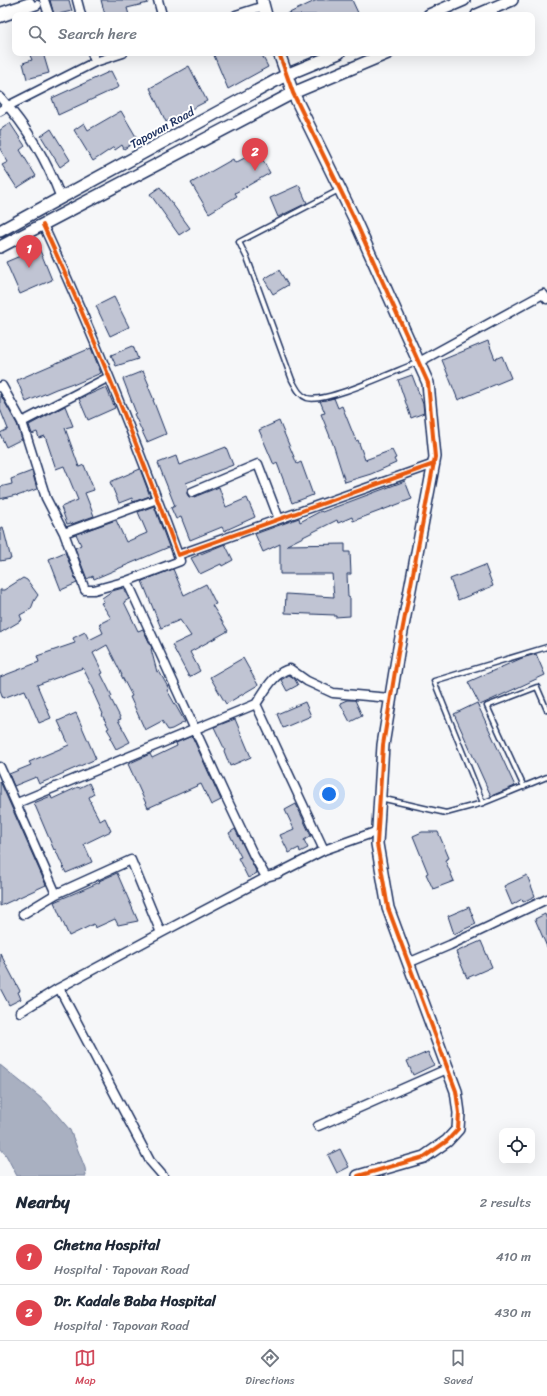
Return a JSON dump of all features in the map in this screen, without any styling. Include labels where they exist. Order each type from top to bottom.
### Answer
[{"type":"street","points":[[72,0],[75,12]]},
{"type":"street","points":[[77,0],[80,12]]},
{"type":"street","points":[[158,0],[161,12]]},
{"type":"street","points":[[436,12],[464,0]]},
{"type":"street","points":[[484,12],[512,0]]},
{"type":"street","points":[[0,12],[39,2]]},
{"type":"street","points":[[39,2],[47,12]]},
{"type":"street","points":[[15,12],[39,2]]},
{"type":"street","points":[[246,12],[264,7]]},
{"type":"street","points":[[0,18],[12,13]]},
{"type":"street","points":[[93,56],[95,62]]},
{"type":"street","points":[[0,111],[95,62],[114,56]]},
{"type":"street","points":[[280,56],[293,94],[354,218],[428,383],[435,457],[390,698],[383,745],[377,844],[388,908],[456,1091],[459,1113],[458,1129],[447,1141],[424,1157],[358,1176]]},
{"type":"street","name":"Tapovan Road","points":[[0,231],[286,75],[332,56]]},
{"type":"street","points":[[0,247],[293,94],[381,56]]},
{"type":"street","points":[[0,97],[34,142],[50,170],[61,198]]},
{"type":"street","points":[[0,387],[2,386],[22,422],[46,498],[64,533],[85,590],[94,590],[127,581],[180,561],[109,377],[75,294],[43,225]]},
{"type":"street","points":[[419,362],[543,294],[547,299]]},
{"type":"street","points":[[22,422],[109,377]]},
{"type":"street","points":[[192,492],[258,464],[279,519]]},
{"type":"street","points":[[178,555],[434,464]]},
{"type":"street","points":[[64,533],[157,499]]},
{"type":"street","points":[[127,581],[194,729],[254,856],[267,877]]},
{"type":"street","points":[[17,803],[256,704],[274,679],[282,671],[290,669],[333,694],[390,698]]},
{"type":"street","points":[[256,704],[324,850]]},
{"type":"street","points":[[0,767],[56,894]]},
{"type":"street","points":[[20,1012],[59,988],[267,877],[277,874],[324,850],[378,831]]},
{"type":"street","points":[[23,914],[56,894],[131,860],[161,933]]},
{"type":"street","points":[[408,963],[450,946],[547,899]]},
{"type":"street","points":[[59,988],[150,1161],[163,1176]]},
{"type":"street","points":[[318,1126],[448,1069]]},
{"type":"lane","points":[[340,190],[239,242],[248,260],[292,380],[298,392],[307,398],[317,399],[334,396],[419,362]]},
{"type":"lane","points":[[482,803],[434,681],[547,647]]},
{"type":"lane","points":[[524,787],[487,706],[537,687],[547,710]]},
{"type":"lane","points":[[380,798],[446,813],[482,803],[547,777]]},
{"type":"water","points":[[0,1065],[46,1102],[70,1130],[85,1168],[86,1176],[17,1176],[6,1155],[0,1148]]},
{"type":"building","points":[[50,0],[69,0],[72,11],[53,12]]},
{"type":"building","points":[[101,0],[147,0],[148,3],[127,8],[128,12],[104,12]]},
{"type":"building","points":[[317,0],[352,0],[358,12],[291,12]]},
{"type":"building","points":[[30,56],[44,56],[49,73],[27,79],[23,63],[32,60]]},
{"type":"building","points":[[214,56],[262,56],[268,67],[228,89]]},
{"type":"building","points":[[189,66],[207,101],[166,122],[150,88]]},
{"type":"building","points":[[111,71],[119,87],[58,115],[52,98]]},
{"type":"building","points":[[121,111],[138,140],[124,149],[122,145],[115,150],[114,147],[93,161],[74,130],[84,123],[88,130]]},
{"type":"building","points":[[10,123],[25,146],[20,150],[36,176],[17,188],[2,165],[8,162],[0,149],[0,130]]},
{"type":"building","points":[[51,129],[70,160],[60,167],[41,136]]},
{"type":"building","points":[[258,151],[270,173],[235,193],[237,196],[209,213],[191,183],[233,159],[235,163]]},
{"type":"building","points":[[299,185],[307,203],[278,217],[270,198]]},
{"type":"building","points":[[160,187],[190,228],[179,235],[150,194]]},
{"type":"building","points":[[39,248],[52,280],[20,294],[6,262]]},
{"type":"building","points":[[279,270],[288,285],[273,294],[264,279]]},
{"type":"building","points":[[114,297],[129,327],[110,336],[96,306]]},
{"type":"building","points":[[488,341],[495,359],[502,356],[511,378],[458,400],[442,360]]},
{"type":"building","points":[[133,346],[138,359],[116,366],[111,355]]},
{"type":"building","points":[[91,348],[101,373],[73,385],[73,383],[56,389],[26,402],[17,380]]},
{"type":"building","points":[[143,371],[166,434],[147,442],[134,414],[136,413],[123,379]]},
{"type":"building","points":[[412,375],[423,404],[424,413],[411,418],[398,380]]},
{"type":"building","points":[[106,387],[115,408],[88,420],[79,399]]},
{"type":"building","points":[[0,394],[17,424],[22,439],[6,447],[0,434],[8,429],[0,409]]},
{"type":"building","points":[[334,398],[338,408],[342,406],[356,441],[358,440],[365,460],[392,450],[396,458],[394,459],[396,463],[371,474],[345,482],[333,444],[321,414],[325,413],[320,401]]},
{"type":"building","points":[[65,406],[73,426],[65,428],[79,467],[84,465],[94,490],[85,493],[94,516],[72,524],[67,524],[61,507],[78,500],[64,466],[56,469],[45,436],[39,438],[37,432],[32,434],[29,425]]},
{"type":"building","points":[[279,421],[297,464],[301,462],[313,495],[292,503],[277,463],[274,465],[259,430]]},
{"type":"building","points":[[226,447],[233,465],[186,483],[188,488],[187,494],[189,497],[194,497],[219,487],[226,507],[247,498],[255,517],[224,531],[222,527],[190,540],[181,517],[176,519],[171,508],[175,506],[158,463],[176,456],[179,465]]},
{"type":"building","points":[[140,469],[150,496],[133,502],[132,498],[119,503],[110,482]]},
{"type":"building","points":[[32,471],[37,489],[17,496],[0,499],[0,487],[12,484],[11,479]]},
{"type":"building","points":[[405,481],[412,499],[353,521],[352,517],[338,523],[337,520],[287,545],[345,544],[345,552],[350,552],[351,574],[347,574],[348,597],[350,598],[350,616],[335,617],[335,615],[285,613],[286,594],[334,597],[332,574],[280,574],[280,544],[263,552],[255,534],[299,518],[300,522],[321,511],[322,512]]},
{"type":"building","points":[[154,506],[169,547],[94,579],[93,576],[87,579],[75,548],[81,545],[76,534],[116,520],[126,542],[147,533],[138,512]]},
{"type":"building","points":[[3,527],[11,559],[0,561],[0,528]]},
{"type":"building","points":[[225,544],[233,560],[222,566],[221,564],[200,574],[191,558]]},
{"type":"building","points":[[65,552],[77,583],[61,590],[49,559]]},
{"type":"building","points":[[485,565],[493,586],[458,600],[450,579]]},
{"type":"building","points":[[173,569],[184,595],[206,584],[216,604],[212,605],[228,631],[190,652],[200,671],[189,677],[172,645],[191,636],[180,620],[161,628],[142,581]]},
{"type":"building","points":[[23,578],[27,580],[38,595],[31,609],[20,615],[22,620],[0,633],[0,590],[4,590]]},
{"type":"building","points":[[123,588],[129,599],[124,602],[138,631],[143,629],[152,648],[157,672],[159,671],[169,689],[167,690],[185,722],[168,730],[162,721],[145,730],[130,697],[132,696],[107,645],[93,653],[112,696],[110,697],[121,719],[118,720],[130,742],[116,749],[110,738],[112,737],[107,729],[109,728],[93,692],[95,692],[83,668],[37,685],[51,718],[39,723],[25,690],[3,698],[0,690],[0,677],[39,662],[37,656],[75,643],[73,638],[85,632],[89,640],[103,633],[99,624],[111,618],[101,603],[104,602],[102,598],[112,591]]},
{"type":"building","points":[[536,654],[545,675],[480,705],[468,682],[522,658]]},
{"type":"building","points":[[243,658],[258,685],[226,704],[210,677]]},
{"type":"building","points":[[289,675],[294,678],[298,685],[287,691],[281,680]]},
{"type":"building","points":[[347,700],[355,700],[362,716],[350,722],[340,703]]},
{"type":"building","points":[[305,702],[311,716],[283,728],[277,714]]},
{"type":"building","points":[[477,703],[515,786],[491,796],[454,714]]},
{"type":"building","points":[[76,713],[96,759],[39,784],[36,777],[14,786],[9,774],[31,765],[29,762],[69,745],[58,721]]},
{"type":"building","points":[[235,719],[251,757],[230,766],[224,751],[225,750],[214,727]]},
{"type":"building","points":[[192,736],[221,800],[211,805],[201,784],[148,808],[128,764],[150,754],[152,758],[177,746],[176,743]]},
{"type":"building","points":[[0,781],[46,885],[0,906]]},
{"type":"building","points":[[89,783],[94,794],[89,797],[90,802],[100,821],[105,818],[111,831],[84,844],[92,862],[66,873],[55,849],[54,850],[34,803],[51,796],[52,799]]},
{"type":"building","points":[[296,804],[311,836],[304,840],[308,848],[300,852],[299,848],[289,853],[280,835],[294,829],[285,810]]},
{"type":"building","points":[[235,829],[257,873],[248,878],[238,858],[241,857],[229,833]]},
{"type":"building","points":[[422,832],[438,832],[449,858],[445,860],[454,881],[433,889],[426,874],[428,873],[413,836]]},
{"type":"building","points":[[117,873],[138,921],[118,925],[115,919],[95,928],[94,924],[69,936],[54,902]]},
{"type":"building","points":[[527,875],[535,896],[523,902],[522,899],[512,905],[504,886]]},
{"type":"building","points":[[469,907],[476,924],[454,934],[448,916]]},
{"type":"building","points":[[545,914],[547,920],[547,947],[535,919]]},
{"type":"building","points":[[481,941],[492,967],[467,978],[456,952]]},
{"type":"building","points":[[0,953],[20,991],[18,992],[21,999],[9,1005],[0,988]]},
{"type":"building","points":[[428,1052],[434,1065],[413,1075],[407,1061]]},
{"type":"building","points":[[340,1149],[349,1167],[337,1173],[328,1155]]},
{"type":"cycle path","points":[[280,56],[293,93],[354,218],[428,383],[435,457],[398,653],[383,745],[377,844],[388,908],[456,1091],[459,1113],[458,1129],[447,1141],[424,1157],[358,1176]]},
{"type":"cycle path","points":[[43,225],[114,388],[178,555],[434,464]]},
{"type":"place","name":"Dr. Kadale Baba Hospital","points":[[255,171]]},
{"type":"place","name":"Chetna Hospital","points":[[29,268]]}]
